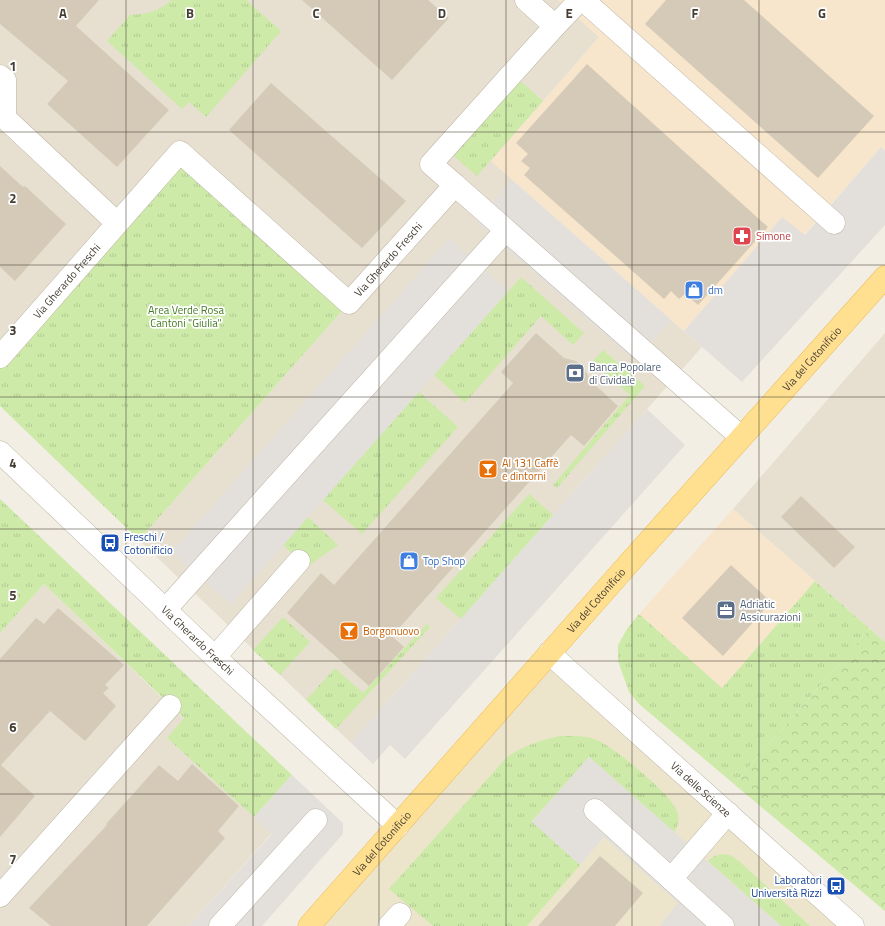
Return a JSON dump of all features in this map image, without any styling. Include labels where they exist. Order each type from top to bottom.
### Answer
[{"type":"main road","name":"Via del Cotonificio","points":[[308,926],[741,437],[885,277]]},
{"type":"street","points":[[526,0],[555,26]]},
{"type":"street","points":[[580,0],[432,164],[741,437]]},
{"type":"street","points":[[583,0],[834,223]]},
{"type":"street","points":[[0,76],[5,80],[2,118],[117,223]]},
{"type":"street","name":"Via Gherardo Freschi","points":[[0,357],[180,152],[349,303],[455,185]]},
{"type":"street","points":[[165,610],[506,230]]},
{"type":"street","name":"Via Gherardo Freschi","points":[[0,452],[215,657],[398,826]]},
{"type":"street","points":[[215,657],[299,561]]},
{"type":"street","name":"Via delle Scienze","points":[[549,653],[853,926]]},
{"type":"street","points":[[0,896],[170,706]]},
{"type":"street","points":[[595,810],[723,926]]},
{"type":"street","points":[[671,878],[728,813]]},
{"type":"street","points":[[220,926],[316,820]]},
{"type":"shaded area","points":[[0,0],[558,0],[599,37],[491,161],[702,347],[351,743],[139,540],[349,303],[0,357]]},
{"type":"shaded area","points":[[558,0],[885,0],[885,151],[881,147],[804,235],[782,217],[684,331],[491,161],[599,37]]},
{"type":"shaded area","points":[[881,147],[885,151],[885,225],[742,382],[684,331],[782,217],[805,235]]},
{"type":"shaded area","points":[[512,180],[671,320],[635,361],[476,222]]},
{"type":"shaded area","points":[[449,239],[508,291],[231,604],[172,552]]},
{"type":"shaded area","points":[[885,333],[885,642],[733,509]]},
{"type":"shaded area","points":[[647,409],[685,445],[405,759],[390,745],[373,764],[351,743]]},
{"type":"shaded area","points":[[733,509],[815,581],[722,688],[639,614]]},
{"type":"shaded area","points":[[44,584],[184,719],[167,738],[272,833],[189,926],[0,926],[0,633]]},
{"type":"shaded area","points":[[549,653],[853,926],[309,926]]},
{"type":"shaded area","points":[[589,757],[781,926],[662,926],[660,925],[678,903],[604,837],[580,865],[532,822]]},
{"type":"shaded area","points":[[292,775],[343,823],[343,834],[262,926],[189,926],[272,834],[254,817]]},
{"type":"green space","points":[[171,0],[246,0],[281,31],[206,117],[189,102],[182,109],[107,41],[130,15],[152,12]]},
{"type":"green space","points":[[517,78],[543,101],[477,176],[450,153]]},
{"type":"green space","name":"Area Verde Rosa Cantoni \"Giulia\"","points":[[180,152],[349,303],[139,540],[0,406],[0,357]]},
{"type":"green space","points":[[521,277],[584,333],[573,345],[541,316],[465,403],[434,375]]},
{"type":"green space","points":[[603,350],[645,386],[557,488],[553,485],[630,395],[592,362]]},
{"type":"green space","points":[[419,392],[458,427],[362,534],[323,500]]},
{"type":"green space","points":[[529,494],[553,515],[461,619],[436,598]]},
{"type":"green space","points":[[0,499],[292,775],[254,817],[167,738],[184,718],[44,584],[0,633]]},
{"type":"green space","points":[[308,517],[338,545],[307,567],[283,545]]},
{"type":"green space","points":[[815,581],[870,629],[734,784],[639,704],[629,692],[618,661],[618,645],[627,629],[639,614],[722,688]]},
{"type":"green space","points":[[283,617],[310,642],[280,675],[253,650]]},
{"type":"green space","points":[[427,624],[430,627],[336,729],[306,700],[335,668],[363,693]]},
{"type":"green space","points":[[870,629],[885,642],[885,911],[734,784]]},
{"type":"green space","points":[[560,736],[593,738],[605,744],[627,760],[671,801],[678,815],[677,827],[674,832],[589,757],[532,821],[580,865],[527,926],[433,926],[389,889],[508,756],[533,743]]},
{"type":"green space","points":[[724,854],[730,855],[739,861],[810,926],[781,926],[708,861],[715,856]]},
{"type":"building","points":[[0,0],[99,0],[76,26],[169,110],[117,167],[47,104],[68,81],[0,24]]},
{"type":"building","points":[[302,0],[428,0],[449,18],[392,80]]},
{"type":"building","points":[[666,0],[744,0],[874,116],[818,178],[645,24]]},
{"type":"building","points":[[587,64],[768,227],[698,305],[685,294],[679,299],[671,291],[664,299],[524,175],[530,168],[521,161],[528,154],[516,143]]},
{"type":"building","points":[[271,83],[406,201],[362,248],[229,130]]},
{"type":"building","points":[[0,166],[23,187],[25,186],[66,224],[15,281],[0,267]]},
{"type":"building","points":[[536,333],[564,358],[576,361],[582,365],[591,381],[618,406],[584,446],[571,435],[392,636],[404,647],[369,686],[287,613],[321,573],[334,585],[513,383],[501,372]]},
{"type":"building","points":[[801,496],[855,547],[834,568],[781,517]]},
{"type":"building","name":"Adriatic Assicurazioni","points":[[731,565],[771,602],[723,656],[682,618]]},
{"type":"building","points":[[58,608],[124,665],[105,685],[109,688],[103,693],[116,706],[85,741],[50,711],[1,765],[35,796],[0,837],[0,659],[36,618],[44,624]]},
{"type":"building","points":[[192,764],[239,806],[218,831],[225,838],[147,926],[51,926],[29,908],[107,825],[106,824],[159,765],[178,781]]},
{"type":"building","points":[[600,856],[643,893],[615,926],[538,926]]},
{"type":"place","name":"Simone","points":[[742,236]]},
{"type":"place","name":"dm","points":[[694,290]]},
{"type":"place","name":"Banca Popolare di Cividale","points":[[575,373]]},
{"type":"place","name":"Al 131 Caffè e dintorni","points":[[488,469]]},
{"type":"place","name":"Freschi / Cotonificio","points":[[110,543]]},
{"type":"place","name":"Top Shop","points":[[409,561]]},
{"type":"place","name":"Adriatic Assicurazioni","points":[[726,610]]},
{"type":"place","name":"Borgonuovo","points":[[349,631]]},
{"type":"place","name":"Laboratori Università Rizzi","points":[[836,886]]}]
